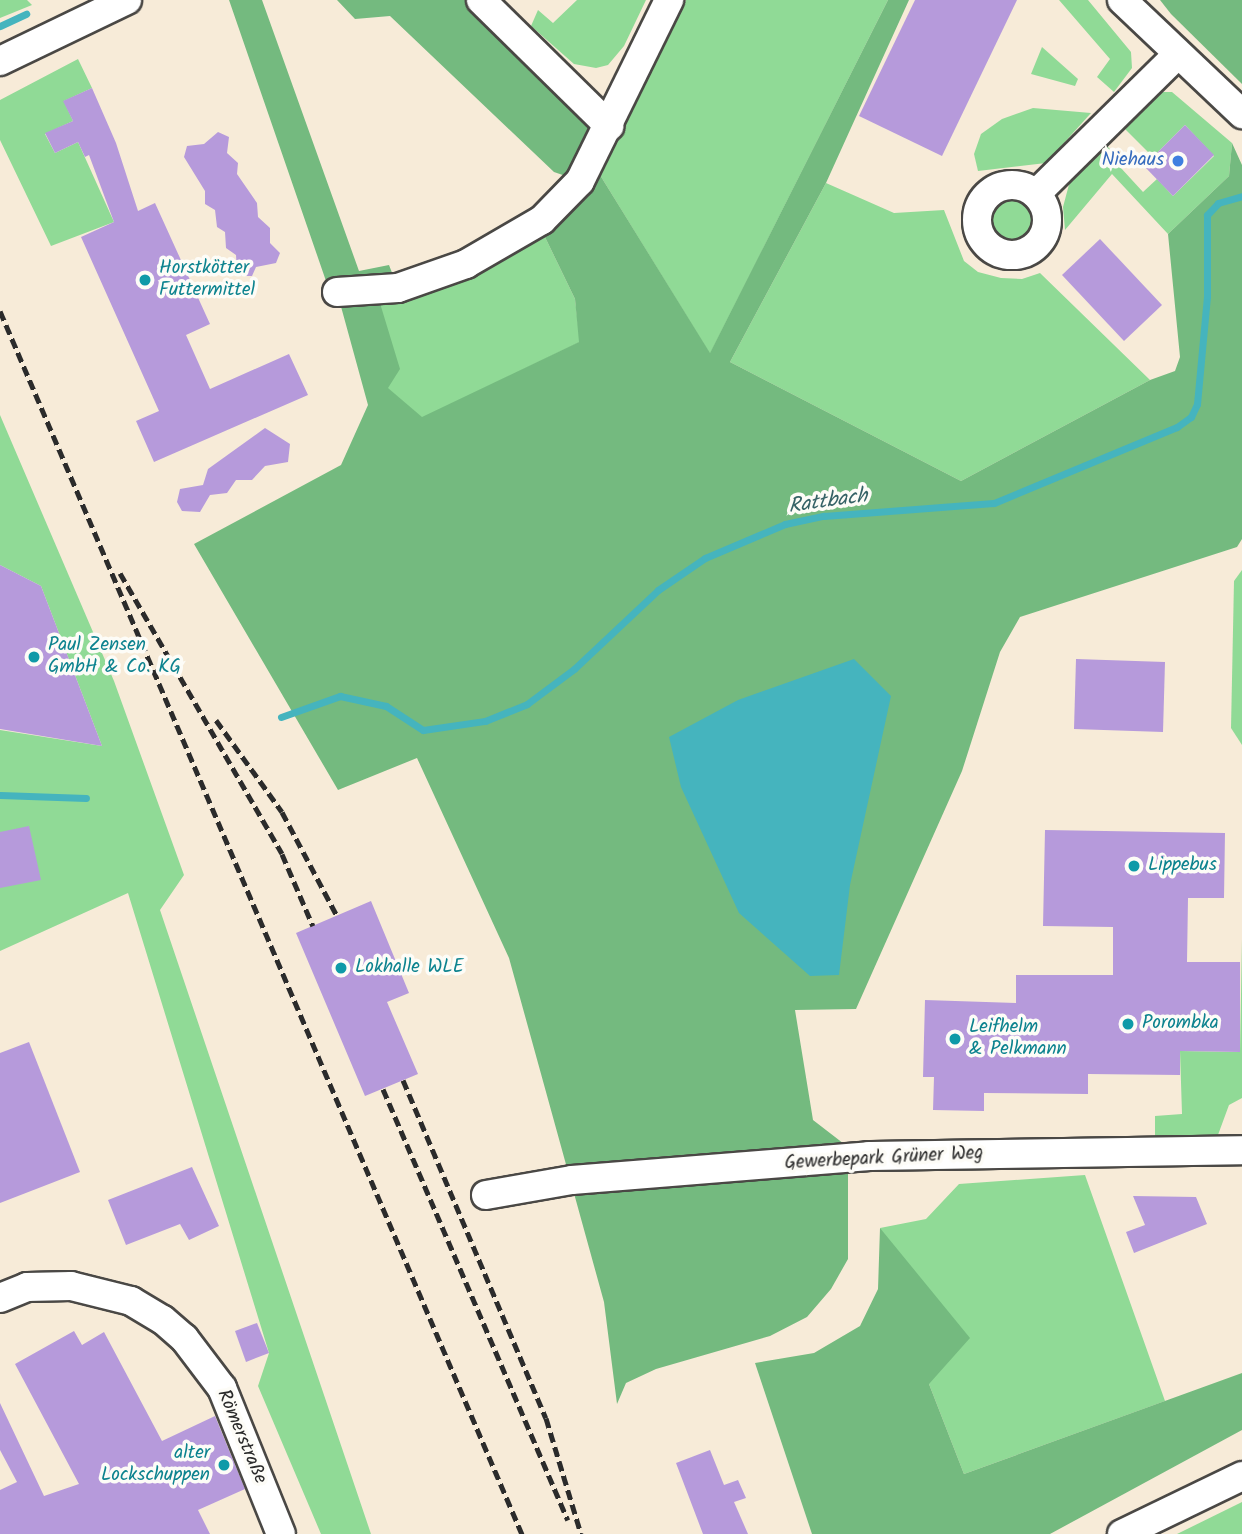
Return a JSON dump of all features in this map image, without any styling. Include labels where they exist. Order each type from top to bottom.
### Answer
[{"type":"street","points":[[0,61],[127,0]]},
{"type":"street","points":[[481,0],[609,126]]},
{"type":"street","points":[[337,292],[398,288],[497,249],[542,220],[580,181],[669,0]]},
{"type":"street","points":[[1122,0],[1176,56],[1242,114]]},
{"type":"street","points":[[1036,194],[1176,56]]},
{"type":"street","name":"Gewerbepark Grüner Weg","points":[[486,1195],[572,1180],[869,1156],[1242,1150]]},
{"type":"street","name":"Römerstraße","points":[[0,1298],[27,1287],[71,1286],[131,1301],[163,1320],[184,1338],[222,1388],[281,1534]]},
{"type":"street","points":[[1122,1534],[1242,1476]]},
{"type":"green space","points":[[0,0],[27,0],[32,5],[0,18]]},
{"type":"green space","points":[[229,0],[262,0],[359,271],[389,265],[398,288],[326,281]]},
{"type":"green space","points":[[337,0],[475,0],[609,126],[580,181],[554,172],[390,16],[355,19]]},
{"type":"green space","points":[[577,0],[646,0],[624,46],[608,65],[596,68],[574,64],[531,26],[538,10],[553,23]]},
{"type":"green space","points":[[686,0],[888,0],[710,354],[600,175]]},
{"type":"green space","points":[[888,0],[909,0],[826,183],[730,362],[961,481],[1150,380],[1175,371],[1180,357],[1168,234],[1229,176],[1232,143],[1242,165],[1242,539],[1237,547],[1020,617],[1000,652],[962,771],[856,1009],[795,1010],[813,1120],[848,1147],[848,1259],[831,1289],[807,1317],[770,1336],[656,1369],[626,1383],[617,1404],[604,1302],[509,958],[417,758],[338,790],[194,544],[341,465],[368,405],[337,292],[376,290],[400,369],[388,388],[422,417],[579,342],[575,299],[544,235],[600,175],[710,353]]},
{"type":"green space","points":[[1059,0],[1088,0],[1131,52],[1132,68],[1114,92],[1097,77],[1110,59]]},
{"type":"green space","points":[[1160,0],[1242,0],[1242,84],[1171,14]]},
{"type":"green space","points":[[1042,47],[1078,79],[1075,86],[1031,74]]},
{"type":"green space","points":[[78,59],[92,88],[64,101],[73,121],[45,134],[55,153],[78,142],[114,222],[51,246],[0,140],[0,100]]},
{"type":"green space","points":[[1158,92],[1172,92],[1232,143],[1229,176],[1168,234],[1112,174],[1065,230],[1063,207],[1071,177],[1106,145],[1113,152],[1109,155],[1143,192],[1157,179],[1173,196],[1214,156],[1185,125],[1153,157],[1124,128]]},
{"type":"green space","points":[[1033,108],[1091,113],[1046,163],[978,171],[974,154],[981,134],[1002,119]]},
{"type":"green space","points":[[826,183],[894,213],[944,210],[964,261],[978,272],[1001,278],[1022,279],[1040,273],[1150,380],[961,481],[730,362]]},
{"type":"green space","points":[[1012,198],[1021,199],[1028,204],[1033,211],[1033,229],[1028,236],[1021,241],[1012,242],[1003,241],[996,236],[991,229],[990,220],[991,211],[996,204],[1003,199]]},
{"type":"green space","points":[[544,235],[575,299],[580,342],[422,418],[387,388],[376,290]]},
{"type":"green space","points":[[0,415],[114,681],[184,875],[160,910],[371,1534],[321,1534],[258,1386],[269,1353],[128,893],[0,951],[0,730],[102,746],[41,586],[0,565]]},
{"type":"green space","points":[[1242,570],[1242,745],[1231,728],[1234,581]]},
{"type":"green space","points":[[1242,938],[1242,1098],[1229,1105],[1215,1143],[1155,1141],[1155,1116],[1182,1114],[1180,1051],[1240,1052]]},
{"type":"green space","points":[[1085,1175],[1165,1401],[964,1474],[929,1384],[880,1228],[926,1219],[959,1184]]},
{"type":"green space","points":[[880,1228],[970,1338],[929,1384],[964,1474],[1242,1373],[1242,1430],[1050,1534],[812,1534],[755,1363],[814,1353],[860,1326],[878,1289]]},
{"type":"green space","points":[[1242,1502],[1242,1534],[1177,1534]]},
{"type":"water","points":[[854,659],[891,696],[850,885],[839,975],[810,976],[739,913],[681,787],[669,737],[738,700]]},
{"type":"building","points":[[915,0],[1017,0],[942,156],[859,116]]},
{"type":"building","points":[[92,88],[116,143],[138,211],[155,203],[210,324],[186,335],[210,389],[289,354],[308,395],[154,462],[136,421],[159,411],[81,237],[114,222],[89,155],[85,157],[78,142],[55,153],[45,133],[73,121],[63,101]]},
{"type":"building","name":"Niehaus","points":[[1185,125],[1214,155],[1173,196],[1144,166]]},
{"type":"building","points":[[218,132],[229,137],[227,153],[238,163],[237,174],[257,203],[258,217],[270,228],[270,243],[280,253],[276,263],[256,267],[252,276],[241,276],[237,271],[236,255],[226,248],[225,232],[217,227],[215,210],[205,204],[205,191],[184,157],[187,146],[204,144]]},
{"type":"building","points":[[1100,239],[1162,305],[1124,341],[1062,275]]},
{"type":"building","points":[[265,428],[290,444],[288,462],[265,466],[252,480],[236,480],[227,493],[210,495],[200,512],[182,511],[177,502],[180,489],[203,485],[208,469]]},
{"type":"building","name":"Paul Zensen GmbH & Co. KG","points":[[0,565],[41,586],[102,746],[0,729]]},
{"type":"building","points":[[1076,659],[1165,662],[1163,732],[1074,729]]},
{"type":"building","points":[[29,826],[41,880],[0,888],[0,832]]},
{"type":"building","points":[[1045,830],[1225,833],[1224,898],[1188,898],[1187,962],[1240,962],[1240,1052],[1180,1051],[1180,1075],[1088,1074],[1088,1094],[984,1093],[984,1111],[933,1110],[934,1077],[923,1077],[925,1000],[1016,1003],[1016,975],[1113,975],[1113,927],[1043,926]]},
{"type":"building","points":[[371,901],[409,993],[387,1002],[418,1074],[365,1096],[296,933]]},
{"type":"building","points":[[29,1042],[80,1172],[0,1203],[0,1053]]},
{"type":"building","points":[[192,1167],[219,1226],[189,1240],[180,1224],[126,1245],[108,1200]]},
{"type":"building","points":[[1133,1196],[1196,1197],[1207,1224],[1134,1253],[1126,1232],[1145,1225]]},
{"type":"building","points":[[257,1323],[269,1353],[246,1362],[235,1331]]},
{"type":"building","points":[[74,1331],[82,1345],[104,1332],[162,1441],[215,1416],[245,1489],[198,1510],[210,1534],[0,1534],[0,1490],[17,1482],[0,1450],[0,1403],[44,1496],[79,1484],[15,1364]]},
{"type":"building","points":[[710,1450],[724,1485],[738,1480],[746,1498],[734,1502],[748,1534],[703,1534],[676,1463]]},
{"type":"waterway","points":[[0,26],[26,14]]},
{"type":"waterway","name":"Rattbach","points":[[281,717],[340,696],[386,706],[423,730],[485,721],[527,704],[574,669],[658,590],[705,558],[785,524],[824,516],[994,503],[1177,427],[1191,417],[1197,404],[1207,296],[1207,215],[1218,203],[1242,196]]},
{"type":"waterway","name":"Rattbach","points":[[0,795],[86,798]]},
{"type":"railway","points":[[0,311],[522,1534]]},
{"type":"railway","points":[[120,573],[282,854],[313,926]]},
{"type":"railway","points":[[216,720],[282,812],[337,916]]},
{"type":"railway","points":[[403,1080],[546,1418],[581,1534]]},
{"type":"railway","points":[[383,1089],[568,1520]]},
{"type":"place","name":"Niehaus","points":[[1178,161]]},
{"type":"place","name":"Horstkötter Futtermittel","points":[[145,280]]},
{"type":"place","name":"Paul Zensen GmbH & Co. KG","points":[[34,657]]},
{"type":"place","name":"Lippebus","points":[[1134,866]]},
{"type":"place","name":"Lokhalle WLE","points":[[341,968]]},
{"type":"place","name":"Porombka","points":[[1128,1024]]},
{"type":"place","name":"Leifhelm & Pelkmann","points":[[955,1039]]},
{"type":"place","name":"alter Lockschuppen","points":[[224,1465]]}]
